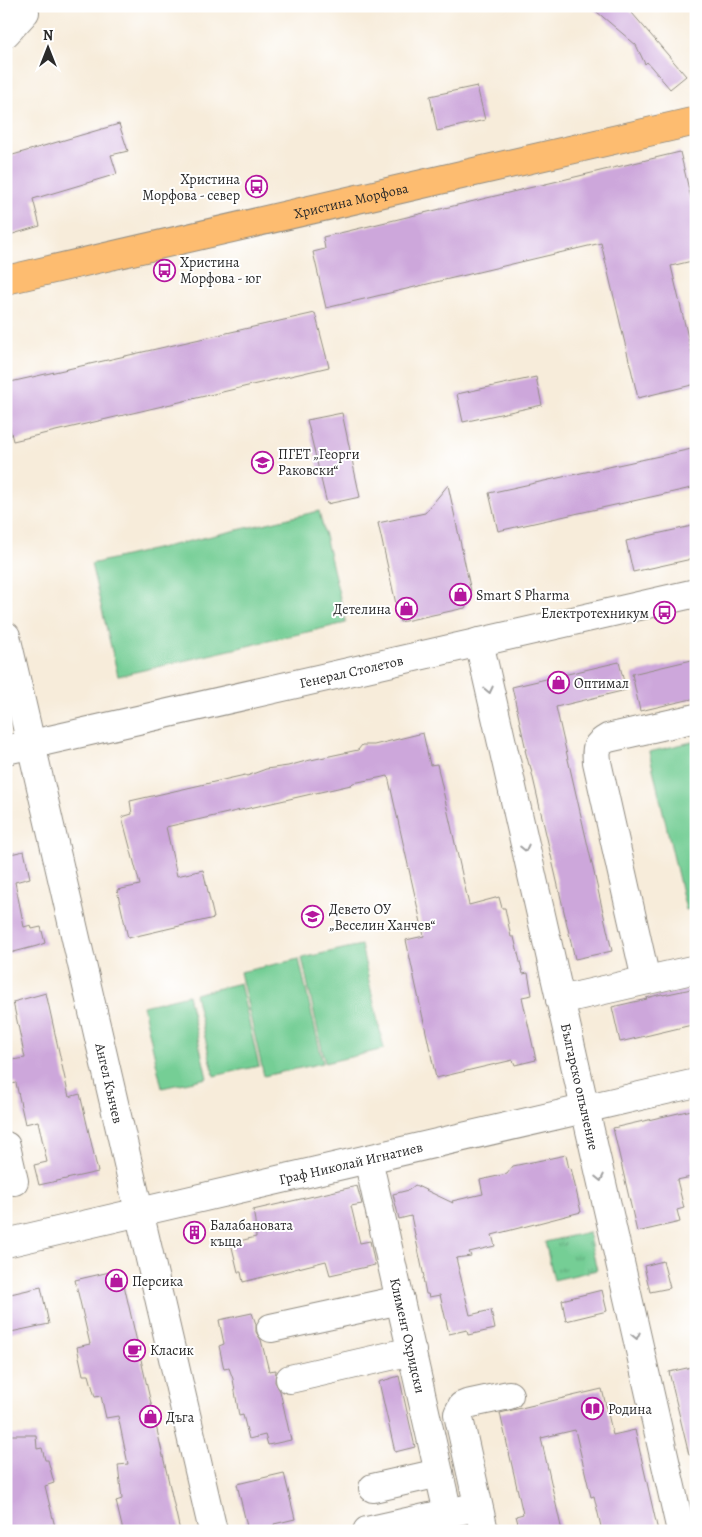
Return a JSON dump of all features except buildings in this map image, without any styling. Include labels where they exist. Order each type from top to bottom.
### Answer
[{"type":"main road","name":"Христина Морфова","points":[[6,280],[696,121]]},
{"type":"main road","points":[[590,146],[696,139]]},
{"type":"street","points":[[6,33],[25,12],[18,6]]},
{"type":"street","name":"Генерал Столетов","points":[[19,747],[696,593]]},
{"type":"street","name":"Ангел Кънчев","points":[[6,636],[19,747],[139,1212],[213,1531]]},
{"type":"street","name":"Българско опълчение","points":[[478,642],[681,1531]]},
{"type":"street","points":[[646,980],[597,762],[596,749],[597,745],[608,738],[696,718]]},
{"type":"street","points":[[560,1000],[696,969]]},
{"type":"street","name":"Граф Николай Игнатиев","points":[[6,1243],[696,1083]]},
{"type":"street","points":[[6,1146],[14,1181]]},
{"type":"street","name":"Климент Охридски","points":[[368,1159],[448,1513]]},
{"type":"street","points":[[271,1328],[400,1300]]},
{"type":"street","points":[[290,1379],[412,1351]]},
{"type":"street","points":[[367,1531],[448,1513],[481,1518],[458,1414],[462,1406],[467,1404],[510,1395]]},
{"type":"street","points":[[372,1488],[439,1473]]},
{"type":"green space","points":[[319,511],[346,623],[118,676],[91,564]]},
{"type":"green space","points":[[696,741],[696,908],[686,910],[649,752]]},
{"type":"green space","points":[[361,945],[384,1049],[325,1063],[302,958]]},
{"type":"green space","points":[[299,959],[323,1063],[264,1076],[240,972]]},
{"type":"green space","points":[[240,983],[259,1066],[214,1076],[195,994]]},
{"type":"green space","points":[[188,995],[207,1078],[162,1088],[143,1006]]},
{"type":"green space","points":[[588,1232],[597,1270],[554,1280],[545,1242]]},
{"type":"place","name":"Христина Морфова - север","points":[[256,187]]},
{"type":"place","name":"Христина Морфова - юг","points":[[164,270]]},
{"type":"place","name":"ПГЕТ „Георги Раковски“","points":[[262,462]]},
{"type":"place","name":"Smart S Pharma","points":[[460,595]]},
{"type":"place","name":"Детелина","points":[[407,609]]},
{"type":"place","name":"Електротехникум","points":[[665,613]]},
{"type":"place","name":"Оптимал","points":[[558,683]]},
{"type":"place","name":"Девето ОУ „Веселин Ханчев“","points":[[313,917]]},
{"type":"place","name":"Балабановата къща","points":[[194,1233]]},
{"type":"place","name":"Персика","points":[[116,1281]]},
{"type":"place","name":"Класик","points":[[134,1350]]},
{"type":"place","name":"Родина","points":[[592,1409]]},
{"type":"place","name":"Дъга","points":[[150,1417]]}]
